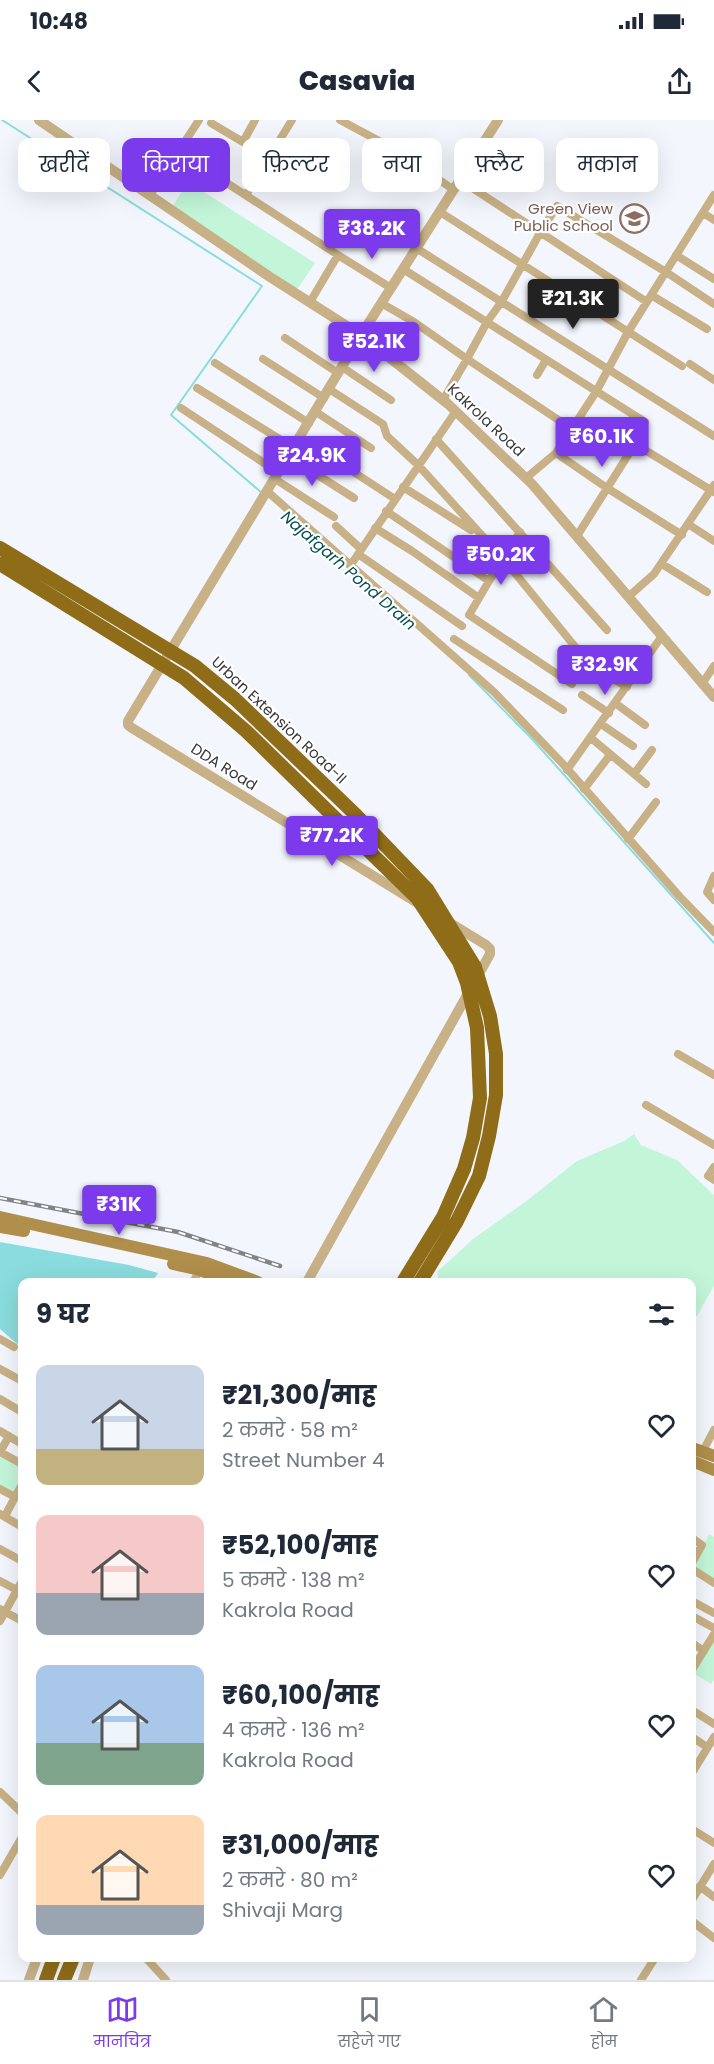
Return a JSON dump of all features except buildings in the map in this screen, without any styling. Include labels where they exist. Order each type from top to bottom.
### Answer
[{"type":"highway","name":"Urban Extension Road-II","points":[[0,548],[195,666],[234,699],[356,815],[427,890],[475,967],[490,1016],[496,1054],[496,1095],[479,1176],[457,1221],[422,1278]]},
{"type":"highway","name":"Urban Extension Road-II","points":[[0,564],[184,678],[246,731],[417,898],[459,962],[467,983],[477,1028],[480,1098],[475,1128],[464,1169],[443,1217],[405,1278]]},
{"type":"highway","points":[[46,1980],[53,1962]]},
{"type":"highway","points":[[64,1980],[71,1962]]},
{"type":"main road","points":[[0,1217],[207,1263],[247,1278]]},
{"type":"main road","points":[[0,1227],[115,1250],[200,1270],[219,1278]]},
{"type":"main road","points":[[696,1463],[714,1470]]},
{"type":"street","name":"Kakrola Road","points":[[39,120],[361,334],[456,411],[526,478],[714,697]]},
{"type":"street","points":[[188,138],[199,120]]},
{"type":"street","points":[[210,121],[243,142],[255,120]]},
{"type":"street","points":[[246,195],[292,120]]},
{"type":"street","points":[[340,120],[396,150],[454,190]]},
{"type":"street","name":"DDA Road","points":[[487,138],[498,120]]},
{"type":"street","points":[[230,185],[391,288]]},
{"type":"street","name":"DDA Road","points":[[310,1278],[490,954],[489,949],[486,945],[128,725],[128,721],[361,334],[454,190]]},
{"type":"street","points":[[478,192],[540,233],[706,329]]},
{"type":"street","points":[[526,478],[556,453],[596,392],[628,332],[714,195]]},
{"type":"street","points":[[443,400],[557,206],[714,304]]},
{"type":"street","points":[[440,212],[628,332],[714,380]]},
{"type":"street","points":[[703,213],[714,220]]},
{"type":"street","points":[[416,248],[714,436]]},
{"type":"street","points":[[310,302],[338,255]]},
{"type":"street","points":[[676,255],[714,279]]},
{"type":"street","points":[[403,269],[645,422]]},
{"type":"street","points":[[381,303],[414,322],[572,428],[612,451]]},
{"type":"street","points":[[285,338],[391,400]]},
{"type":"street","points":[[263,359],[383,424],[387,436],[418,465],[502,559],[581,654]]},
{"type":"street","points":[[537,375],[546,360]]},
{"type":"street","points":[[215,363],[309,423]]},
{"type":"street","points":[[197,388],[354,498]]},
{"type":"street","points":[[181,408],[277,476],[335,521],[360,551],[462,626]]},
{"type":"street","points":[[316,411],[371,448]]},
{"type":"street","points":[[350,566],[456,411]]},
{"type":"street","points":[[300,437],[395,498]]},
{"type":"street","points":[[436,439],[606,630]]},
{"type":"street","points":[[577,536],[635,444],[713,489],[662,564],[628,597]]},
{"type":"street","points":[[556,453],[682,535]]},
{"type":"street","points":[[403,487],[483,539]]},
{"type":"street","points":[[266,495],[448,649],[501,699],[714,932]]},
{"type":"street","points":[[386,511],[489,581]]},
{"type":"street","points":[[688,524],[714,541]]},
{"type":"street","points":[[375,528],[412,550],[479,598]]},
{"type":"street","points":[[448,649],[520,532]]},
{"type":"street","points":[[662,564],[707,592]]},
{"type":"street","points":[[469,615],[572,684]]},
{"type":"street","points":[[567,770],[662,636]]},
{"type":"street","points":[[454,639],[563,710]]},
{"type":"street","points":[[618,651],[641,666]]},
{"type":"street","points":[[702,684],[714,666]]},
{"type":"street","points":[[597,669],[627,687]]},
{"type":"street","points":[[582,695],[609,713]]},
{"type":"street","points":[[615,703],[645,725]]},
{"type":"street","points":[[601,724],[633,746]]},
{"type":"street","points":[[591,738],[646,784]]},
{"type":"street","points":[[634,774],[652,750]]},
{"type":"street","points":[[584,789],[610,754]]},
{"type":"street","points":[[628,839],[656,802]]},
{"type":"street","points":[[714,876],[707,892],[714,900]]},
{"type":"street","points":[[678,1054],[714,1075]]},
{"type":"street","points":[[646,1105],[714,1145]]},
{"type":"street","points":[[714,1167],[708,1176],[714,1180]]},
{"type":"street","points":[[195,1278],[200,1270]]},
{"type":"street","points":[[0,1339],[14,1347]]},
{"type":"street","points":[[0,1369],[18,1380]]},
{"type":"street","points":[[0,1399],[18,1410]]},
{"type":"street","points":[[703,1452],[714,1430]]},
{"type":"street","points":[[0,1431],[18,1442]]},
{"type":"street","points":[[9,1436],[0,1452],[18,1462]]},
{"type":"street","points":[[0,1489],[15,1497]]},
{"type":"street","points":[[18,1491],[2,1515],[18,1524]]},
{"type":"street","points":[[696,1541],[702,1545],[696,1556]]},
{"type":"street","points":[[0,1549],[18,1559]]},
{"type":"street","points":[[696,1572],[714,1583]]},
{"type":"street","points":[[0,1581],[17,1590],[3,1610],[0,1621]]},
{"type":"street","points":[[696,1603],[714,1613]]},
{"type":"street","points":[[3,1610],[18,1619]]},
{"type":"street","points":[[696,1618],[714,1628]]},
{"type":"street","points":[[696,1663],[714,1634]]},
{"type":"street","points":[[696,1645],[704,1650]]},
{"type":"street","points":[[696,1713],[714,1724]]},
{"type":"street","points":[[696,1766],[714,1737]]},
{"type":"street","points":[[696,1740],[707,1747]]},
{"type":"street","points":[[0,1792],[18,1809]]},
{"type":"street","points":[[696,1832],[714,1843]]},
{"type":"street","points":[[0,1875],[18,1844]]},
{"type":"street","points":[[696,1892],[714,1864]]},
{"type":"street","points":[[700,1886],[714,1897]]},
{"type":"street","points":[[696,1924],[714,1938]]},
{"type":"street","points":[[29,1980],[36,1962]]},
{"type":"street","points":[[83,1980],[89,1962]]},
{"type":"street","points":[[150,1962],[166,1980]]},
{"type":"street","points":[[641,1980],[652,1962]]},
{"type":"green space","points":[[182,192],[204,192],[315,263],[296,291],[172,207]]},
{"type":"green space","points":[[634,1134],[641,1145],[677,1160],[714,1195],[714,1286],[697,1316],[696,1278],[438,1278],[437,1272],[473,1239],[577,1161],[624,1141]]},
{"type":"green space","points":[[0,1456],[18,1464],[18,1482],[12,1493],[0,1486]]},
{"type":"green space","points":[[709,1534],[714,1537],[714,1584],[696,1573],[696,1562]]},
{"type":"green space","points":[[714,1639],[714,1680],[711,1684],[696,1675],[696,1668]]},
{"type":"water","points":[[0,1242],[129,1265],[158,1273],[155,1278],[18,1278],[18,1345],[0,1329]]},
{"type":"waterway","name":"Najafgarh Pond Drain","points":[[2,120],[262,286],[171,415],[262,493]]},
{"type":"waterway","name":"Najafgarh Pond Drain","points":[[469,675],[533,740],[714,943]]},
{"type":"railway","points":[[0,1198],[178,1232],[280,1266]]},
{"type":"place","name":"Green View Public School","points":[[634,218]]}]
